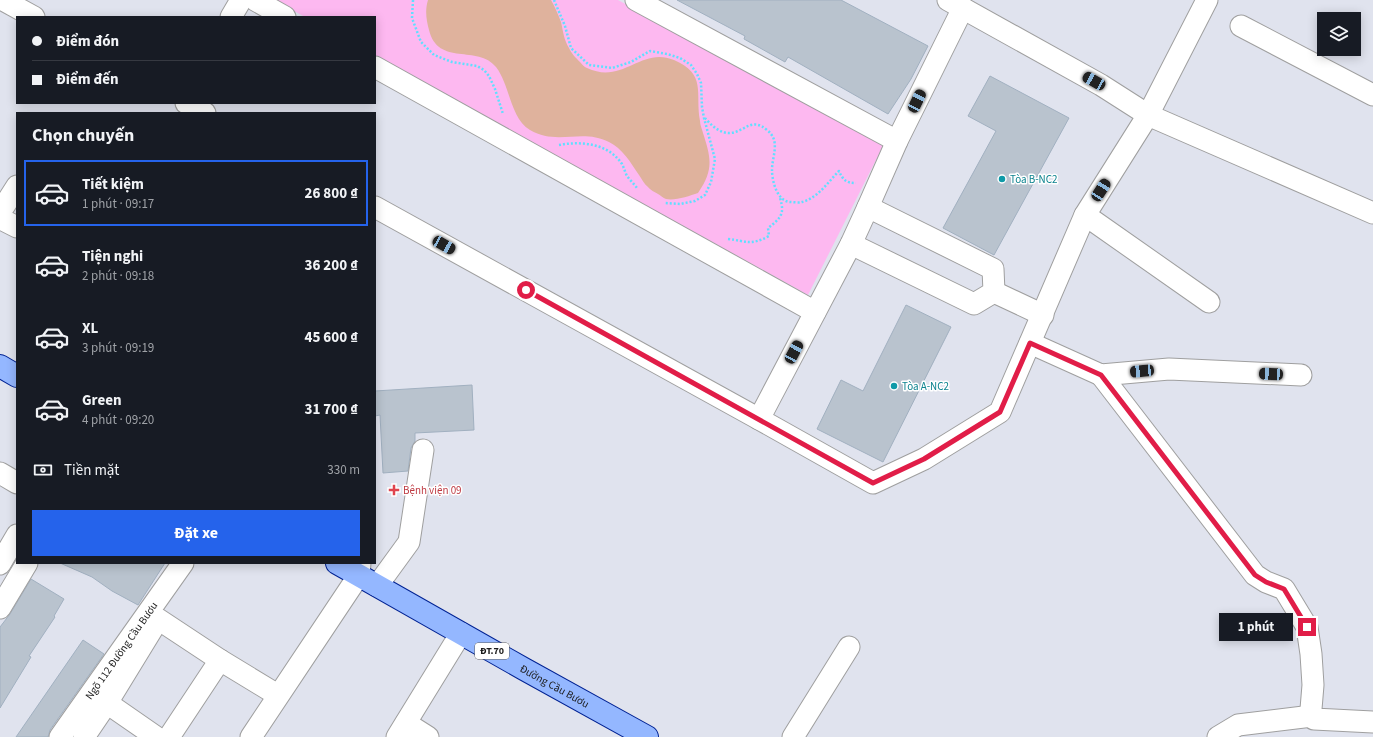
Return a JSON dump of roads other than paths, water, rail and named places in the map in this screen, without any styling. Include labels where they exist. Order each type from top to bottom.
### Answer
[{"type":"main road","points":[[0,366],[16,375]]},
{"type":"main road","name":"Đường Cầu Bươu","points":[[341,564],[360,569],[377,586],[647,737]]},
{"type":"street","points":[[232,16],[241,0]]},
{"type":"street","points":[[255,0],[283,16]]},
{"type":"street","points":[[636,0],[897,141]]},
{"type":"street","points":[[376,208],[760,419],[873,483],[924,459],[1000,412],[1085,215],[1148,115],[1207,0]]},
{"type":"street","points":[[6,1],[32,16]]},
{"type":"street","points":[[760,419],[868,207],[956,4],[1101,85],[1148,115],[1373,213]]},
{"type":"street","points":[[1241,26],[1373,95]]},
{"type":"street","points":[[376,68],[815,312]]},
{"type":"street","points":[[188,104],[203,112]]},
{"type":"street","points":[[16,188],[1,211],[1,219],[16,226]]},
{"type":"street","points":[[868,207],[993,269],[994,292]]},
{"type":"street","points":[[1085,215],[1208,302]]},
{"type":"street","points":[[850,244],[974,304],[994,292]]},
{"type":"street","points":[[994,292],[1043,315]]},
{"type":"street","points":[[1030,343],[1101,375],[1255,575],[1266,582],[1284,589],[1307,627],[1311,654],[1311,709],[1314,719],[1373,722]]},
{"type":"street","points":[[1101,375],[1170,369],[1301,375]]},
{"type":"street","points":[[377,586],[409,542],[423,450]]},
{"type":"street","points":[[0,473],[16,482]]},
{"type":"street","points":[[0,564],[16,537]]},
{"type":"street","points":[[0,608],[26,564]]},
{"type":"street","name":"Ngõ 112 Đường Cầu Bươu","points":[[60,737],[182,564]]},
{"type":"street","points":[[84,737],[107,703],[158,619],[196,564]]},
{"type":"street","points":[[251,737],[360,569]]},
{"type":"street","points":[[158,619],[220,660],[271,691]]},
{"type":"street","points":[[428,737],[401,730],[461,633]]},
{"type":"street","points":[[793,737],[849,647]]},
{"type":"street","points":[[169,737],[220,660]]},
{"type":"street","points":[[107,703],[156,737]]},
{"type":"street","points":[[1218,737],[1238,725],[1312,716]]},
{"type":"place","name":"Tòa B-NC2","points":[[1002,179]]},
{"type":"place","name":"Tòa A-NC2","points":[[894,386]]},
{"type":"place","name":"Bệnh viện 09","points":[[394,490]]}]
